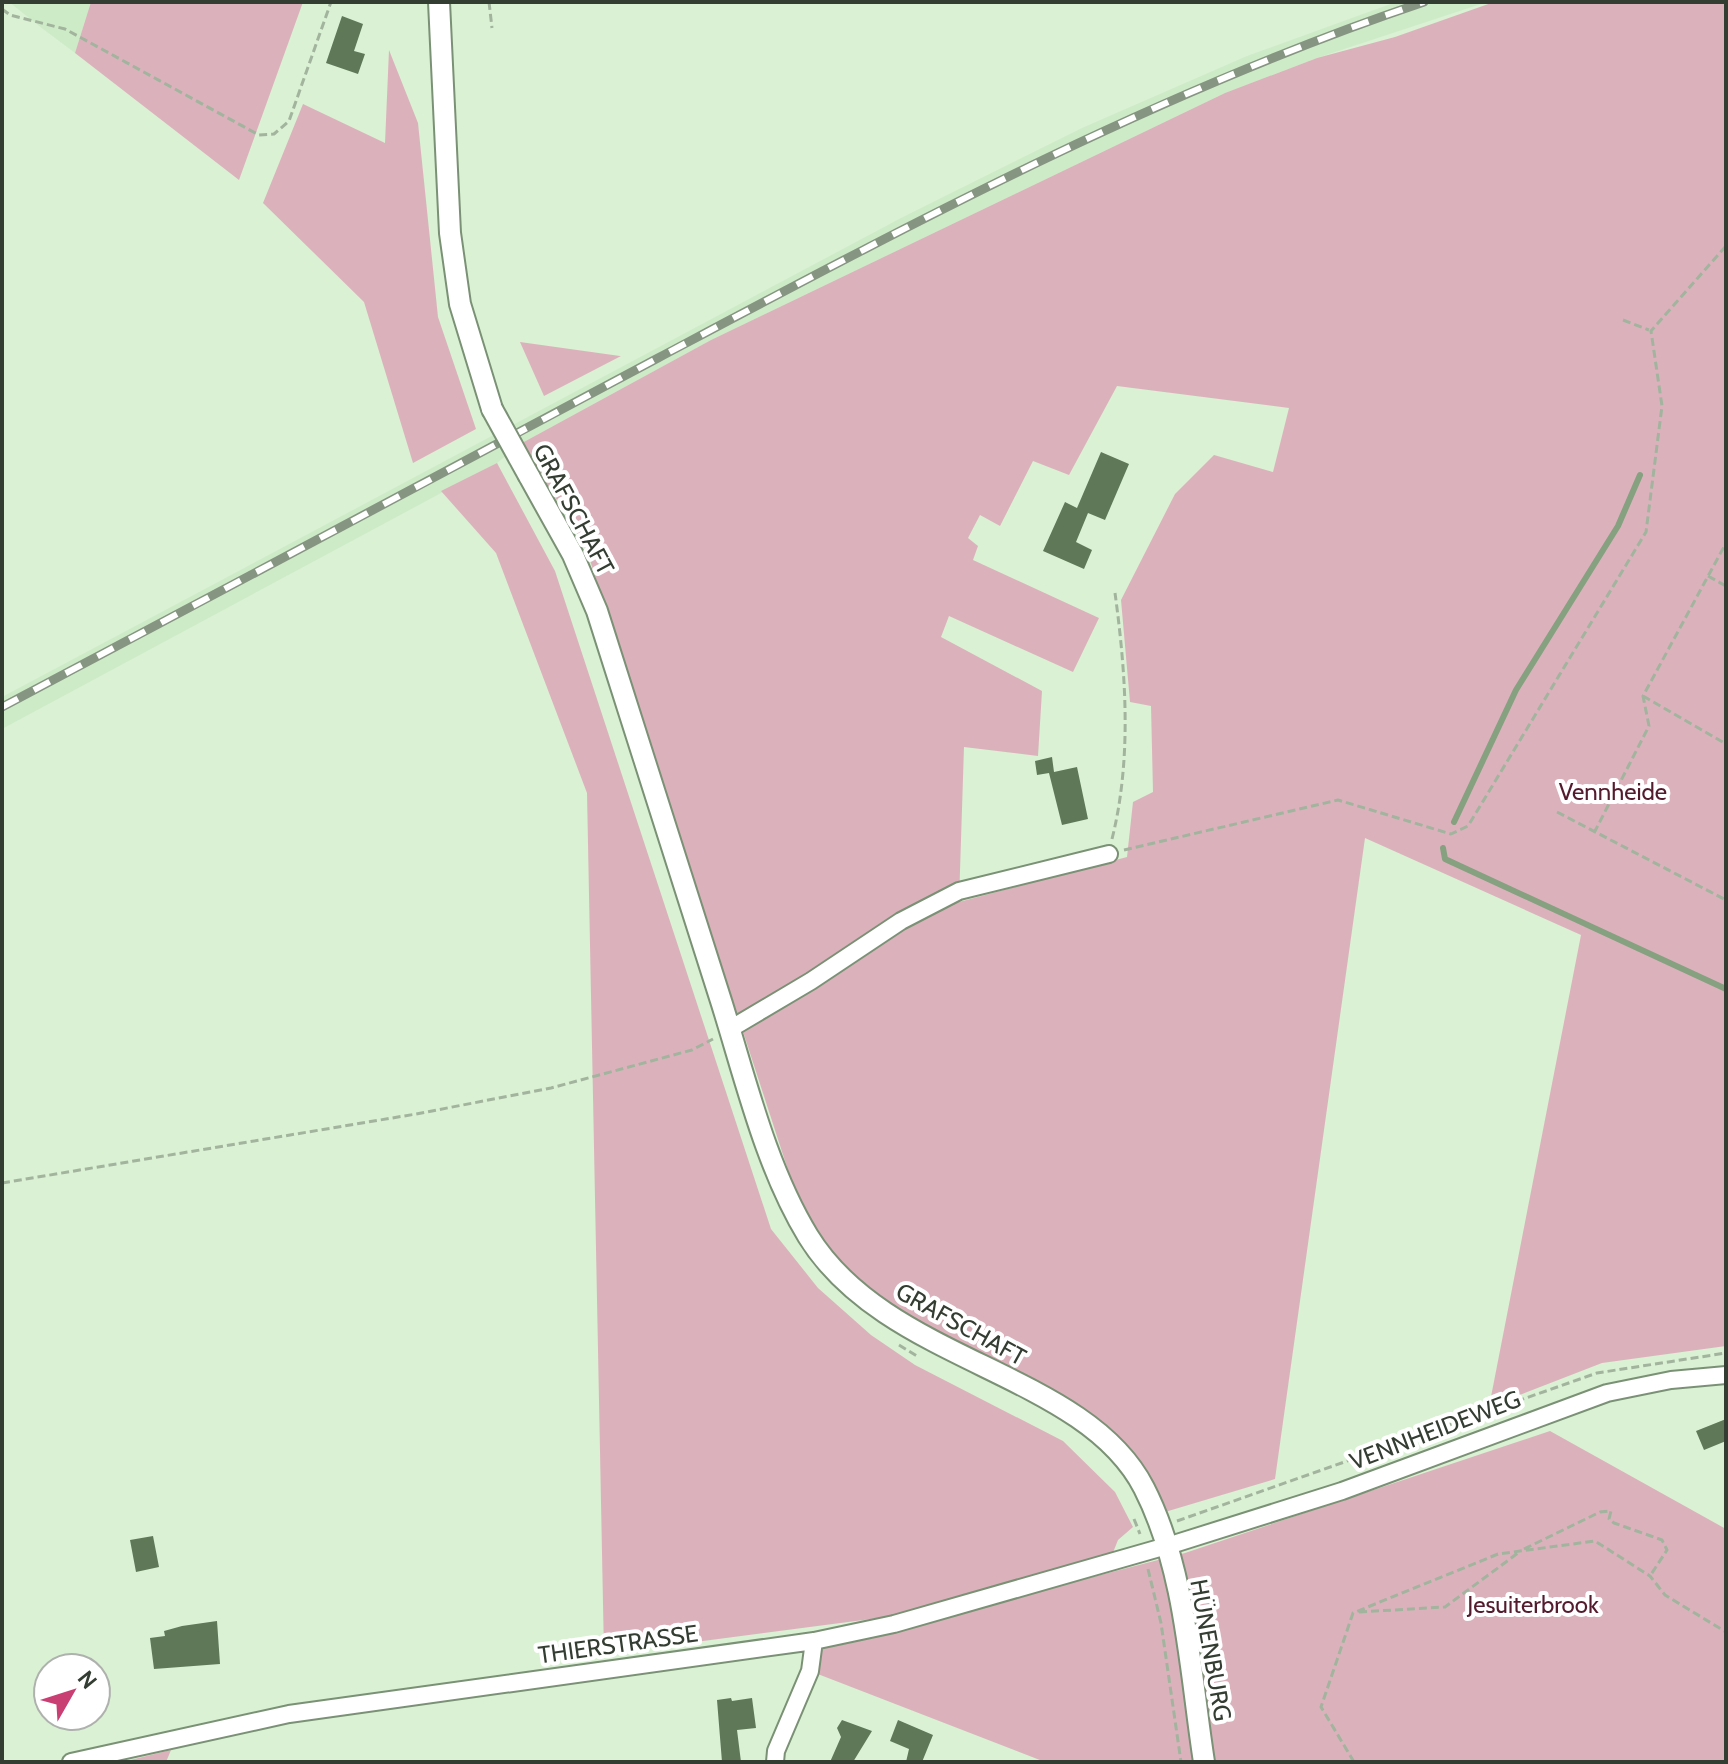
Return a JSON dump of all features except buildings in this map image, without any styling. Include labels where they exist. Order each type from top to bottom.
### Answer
[{"type":"street","name":"GRAFSCHAFT","points":[[439,2],[450,233],[460,304],[492,409],[573,555],[597,611],[730,1029],[789,1201],[810,1239],[834,1269],[872,1305],[918,1335],[1043,1399],[1104,1437],[1127,1461],[1143,1487],[1163,1536]]},
{"type":"street","points":[[730,1029],[811,981],[901,921],[959,891],[1109,854]]},
{"type":"street","name":"VENNHEIDEWEG","points":[[1163,1536],[1342,1491],[1607,1393],[1671,1380],[1726,1375]]},
{"type":"street","name":"THIERSTRASSE","points":[[71,1762],[289,1714],[814,1641],[894,1624],[1145,1553],[1163,1536]]},
{"type":"street","name":"HÜNENBURG","points":[[1163,1536],[1179,1601],[1204,1762]]},
{"type":"street","points":[[775,1762],[776,1751],[810,1671],[814,1641]]},
{"type":"path","points":[[2,9],[10,15],[65,29],[259,135],[274,134],[289,121],[331,2]]},
{"type":"path","points":[[489,2],[492,28]]},
{"type":"path","points":[[1115,593],[1124,661],[1125,735],[1119,812],[1109,854],[1338,800],[1451,834],[1468,826],[1646,532],[1662,406],[1651,331],[1726,246]]},
{"type":"path","points":[[1623,320],[1651,331]]},
{"type":"path","points":[[1594,833],[1649,726],[1643,696],[1726,543]]},
{"type":"path","points":[[1707,576],[1726,586]]},
{"type":"path","points":[[1643,696],[1726,744]]},
{"type":"path","points":[[1557,812],[1726,900]]},
{"type":"path","points":[[2,1183],[551,1088],[697,1048]]},
{"type":"path","points":[[1181,1762],[1161,1623],[1140,1532],[1163,1536],[1597,1373],[1726,1353]]},
{"type":"path","points":[[1353,1613],[1445,1607],[1520,1551],[1600,1512],[1611,1511],[1609,1519],[1614,1523],[1662,1540],[1667,1550],[1650,1576]]},
{"type":"path","points":[[1354,1762],[1321,1707],[1353,1613],[1498,1554],[1595,1541],[1650,1576],[1665,1595],[1726,1632]]},
{"type":"shaded area","points":[[9,2],[91,2],[75,53],[43,29]]},
{"type":"shaded area","points":[[1396,2],[1487,2],[1317,58],[1225,93],[711,340],[522,443],[497,463],[2,729],[2,697],[901,218],[1082,128],[1247,56]]},
{"type":"green space","points":[[91,2],[303,2],[239,180],[75,53]]},
{"type":"green space","name":"Vennheide","points":[[1494,2],[1726,2],[1726,1346],[1602,1363],[1489,1407],[1581,935],[1365,838],[1275,1479],[1165,1512],[1142,1464],[1113,1432],[1050,1390],[943,1339],[879,1300],[844,1266],[798,1201],[586,548],[522,443],[711,340],[1225,93],[1317,58],[1395,37]],"holes":[[[1117,386],[1289,408],[1273,472],[1214,455],[1175,494],[1121,600],[1130,702],[1151,706],[1153,792],[1133,802],[1127,857],[959,902],[964,747],[1038,756],[1042,691],[941,637],[949,616],[1073,672],[1099,618],[973,560],[978,546],[968,538],[980,515],[1000,526],[1033,461],[1069,475]]]},
{"type":"green space","points":[[389,50],[418,123],[438,317],[476,429],[413,463],[364,302],[263,203],[303,104],[385,143]]},
{"type":"green space","points":[[520,342],[620,356],[621,356],[544,396]]},
{"type":"green space","points":[[497,463],[555,571],[771,1229],[818,1288],[871,1335],[915,1365],[1063,1441],[1115,1492],[1133,1527],[1118,1540],[1112,1555],[894,1616],[604,1654],[587,793],[496,553],[441,491]]},
{"type":"green space","name":"Jesuiterbrook","points":[[1550,1431],[1726,1529],[1726,1762],[1045,1762],[810,1671],[813,1650],[1185,1553]]},
{"type":"green space","points":[[171,1750],[166,1762],[122,1762]]},
{"type":"waterway","points":[[1454,822],[1516,690],[1618,526],[1640,475]]},
{"type":"waterway","points":[[1443,848],[1445,859],[1726,989]]},
{"type":"railway","points":[[2,707],[939,211],[1130,119],[1226,77],[1424,2]]}]
